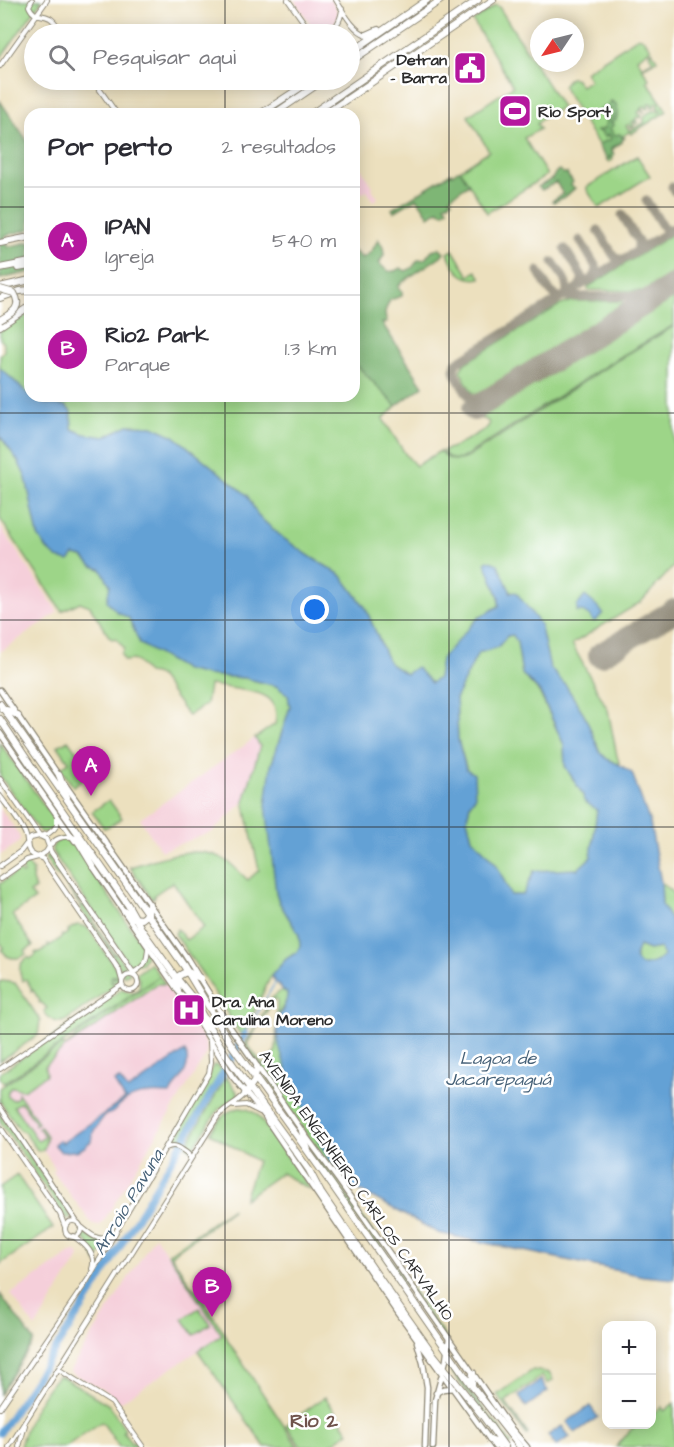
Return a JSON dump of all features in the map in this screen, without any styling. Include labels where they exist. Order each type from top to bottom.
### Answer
[{"type":"highway","points":[[360,46],[429,0]]},
{"type":"highway","points":[[360,55],[441,0]]},
{"type":"highway","points":[[334,108],[493,0]]},
{"type":"highway","points":[[437,38],[477,1]]},
{"type":"highway","points":[[360,81],[477,1]]},
{"type":"highway","points":[[367,35],[387,27]]},
{"type":"highway","points":[[269,108],[297,90]]},
{"type":"highway","points":[[283,108],[309,90]]},
{"type":"highway","points":[[320,108],[346,90]]},
{"type":"highway","points":[[0,243],[24,238]]},
{"type":"highway","points":[[0,270],[24,265]]},
{"type":"highway","points":[[0,288],[24,282]]},
{"type":"highway","points":[[0,288],[14,293],[17,303],[13,311],[0,320]]},
{"type":"highway","points":[[0,298],[24,291]]},
{"type":"highway","points":[[0,326],[24,309]]},
{"type":"highway","points":[[1,707],[18,716]]},
{"type":"highway","name":"AVENIDA ENGENHEIRO CARLOS CARVALHO","points":[[1,707],[188,972],[232,1045],[255,1078],[359,1223],[471,1386],[516,1445]]},
{"type":"highway","name":"AVENIDA ENGENHEIRO CARLOS CARVALHO","points":[[0,719],[191,996],[212,1038],[234,1073],[248,1091],[256,1096],[299,1156],[327,1203],[443,1371]]},
{"type":"highway","points":[[38,776],[93,866]]},
{"type":"highway","points":[[59,776],[73,809]]},
{"type":"highway","points":[[124,911],[136,919],[142,919],[148,914],[149,904]]},
{"type":"highway","points":[[178,990],[175,983],[182,974],[188,972],[200,978]]},
{"type":"highway","points":[[191,1010],[212,1038]]},
{"type":"highway","points":[[248,1091],[255,1078],[257,1067]]},
{"type":"highway","points":[[256,1096],[269,1123]]},
{"type":"highway","points":[[302,1131],[310,1156]]},
{"type":"highway","points":[[443,1371],[482,1415],[505,1447]]},
{"type":"highway","points":[[471,1386],[473,1373]]},
{"type":"highway","points":[[516,1433],[516,1445]]},
{"type":"highway","points":[[490,1440],[495,1442],[497,1447]]},
{"type":"main road","name":"AVENIDA ENGENHEIRO CARLOS CARVALHO","points":[[0,690],[200,978],[257,1067],[494,1404],[527,1447]]},
{"type":"main road","points":[[0,733],[191,1010]]},
{"type":"main road","name":"AVENIDA ENGENHEIRO CARLOS CARVALHO","points":[[248,1091],[415,1337],[443,1371]]},
{"type":"main road","points":[[415,1337],[427,1387],[425,1447]]},
{"type":"main road","points":[[433,1447],[436,1393],[449,1338]]},
{"type":"main road","points":[[443,1371],[490,1440]]},
{"type":"main road","points":[[436,1393],[443,1389],[453,1388]]},
{"type":"street","points":[[32,0],[29,5],[32,12],[44,16],[56,24]]},
{"type":"street","points":[[30,24],[48,0]]},
{"type":"street","points":[[288,0],[304,24]]},
{"type":"street","points":[[336,0],[353,24]]},
{"type":"street","points":[[336,24],[342,9]]},
{"type":"street","points":[[32,21],[44,16]]},
{"type":"street","points":[[360,31],[367,35]]},
{"type":"street","points":[[0,66],[24,32]]},
{"type":"street","points":[[100,90],[113,108]]},
{"type":"street","points":[[0,738],[12,751]]},
{"type":"street","points":[[0,779],[40,836],[46,839],[55,860],[125,961],[131,974],[136,978],[138,985],[132,990],[127,990],[122,983],[119,970],[43,859],[30,852],[24,830],[0,796]]},
{"type":"street","points":[[0,866],[16,855],[31,838],[48,834],[56,828],[57,816]]},
{"type":"street","points":[[0,879],[31,858],[46,852],[51,844],[60,837],[72,837]]},
{"type":"street","points":[[16,855],[21,858],[21,864]]},
{"type":"street","points":[[0,1069],[122,983],[124,977],[142,967],[147,960],[148,947]]},
{"type":"street","points":[[125,961],[135,967],[142,967]]},
{"type":"street","points":[[0,1408],[87,1281],[209,1073],[212,1038]]},
{"type":"street","points":[[9,1447],[218,1116],[248,1091]]},
{"type":"street","points":[[230,1106],[246,1105],[262,1113]]},
{"type":"street","points":[[0,1107],[78,1223],[79,1233],[74,1236]]},
{"type":"street","points":[[0,1127],[61,1215],[67,1234],[86,1245],[93,1261],[87,1281]]},
{"type":"street","points":[[165,1148],[176,1146],[188,1154],[190,1160]]},
{"type":"street","points":[[66,1227],[70,1222],[78,1223],[95,1237],[104,1239],[112,1235],[120,1226]]},
{"type":"street","points":[[58,1369],[112,1403],[143,1447]]},
{"type":"street","points":[[19,1447],[27,1419]]},
{"type":"shaded area","points":[[294,0],[331,0],[337,10],[336,21],[333,24],[311,24]]},
{"type":"shaded area","points":[[360,166],[378,198],[373,201],[367,191],[361,192]]},
{"type":"shaded area","points":[[0,526],[58,612],[0,652]]},
{"type":"shaded area","points":[[255,738],[260,745],[244,802],[212,832],[161,851],[140,819]]},
{"type":"shaded area","points":[[0,808],[20,839],[17,844],[0,855]]},
{"type":"shaded area","points":[[162,983],[167,986],[203,1037],[207,1049],[206,1055],[103,1222],[99,1226],[93,1225],[53,1172],[55,1168],[3,1091],[157,984]]},
{"type":"shaded area","points":[[155,1236],[222,1335],[119,1403],[106,1391],[71,1373],[70,1370]]},
{"type":"shaded area","points":[[75,1252],[78,1253],[79,1258],[35,1328],[11,1294]]},
{"type":"green space","points":[[0,0],[42,0],[24,24],[0,59]]},
{"type":"green space","name":"Rio Sport","points":[[496,5],[499,7],[530,56],[530,72],[540,72],[562,107],[540,120],[537,124],[540,129],[524,138],[547,175],[487,213],[460,170],[489,151],[468,116],[513,86],[473,21]]},
{"type":"green space","points":[[638,37],[644,39],[651,49],[637,58],[642,67],[653,61],[649,54],[652,51],[657,60],[642,68],[649,79],[647,81],[667,111],[631,134],[629,132],[623,136],[625,138],[622,142],[612,150],[614,154],[609,162],[563,87],[572,77],[581,86],[590,80],[585,72]],"holes":[[[651,103],[652,107],[658,103],[657,108],[661,110],[660,112],[649,112],[644,118],[644,123],[630,131],[626,126],[629,124],[631,127],[634,126],[632,122],[636,124],[638,122],[635,120],[637,117],[641,118],[642,116],[638,113],[640,110],[644,112],[642,108],[645,106],[649,108],[648,104]]]},
{"type":"green space","points":[[0,101],[24,136],[24,231],[4,236],[7,247],[24,243],[24,273],[0,279]]},
{"type":"green space","points":[[611,101],[616,104],[618,112],[616,120],[611,122],[614,125],[610,128],[614,135],[620,134],[623,138],[622,142],[611,148],[614,154],[612,160],[610,156],[607,160],[598,146],[610,140],[611,137],[608,134],[604,137],[601,132],[597,131],[605,128],[606,122],[612,117],[614,111],[611,109],[600,114],[598,111],[607,107]]},
{"type":"green space","points":[[637,156],[650,176],[599,208],[587,187]]},
{"type":"green space","points":[[458,170],[469,184],[450,197],[452,201],[445,205],[448,209],[445,212],[438,210],[429,216],[417,198],[394,212],[392,209],[451,173]]},
{"type":"green space","points":[[559,170],[567,173],[573,182],[570,185],[575,188],[565,197],[554,202],[552,201],[563,194],[556,182],[542,190],[538,187],[552,179]]},
{"type":"green space","points":[[674,233],[674,274],[642,291],[588,290],[588,287]]},
{"type":"green space","points":[[378,239],[383,247],[384,255],[379,263],[389,271],[401,268],[405,271],[410,269],[418,260],[425,259],[432,250],[440,248],[444,252],[401,283],[398,287],[402,296],[390,300],[386,308],[387,323],[382,323],[423,386],[396,406],[360,368],[360,256],[365,257]]},
{"type":"green space","points":[[453,250],[469,276],[476,271],[481,278],[469,278],[460,273],[448,253]]},
{"type":"green space","points":[[674,297],[674,325],[610,363],[461,459],[448,457],[443,451],[487,428],[488,422],[479,418]]},
{"type":"green space","points":[[572,301],[622,301],[624,304],[485,392],[476,394],[472,392],[460,371],[465,363],[558,306]]},
{"type":"green space","points":[[24,317],[24,390],[0,368],[0,355],[4,351],[4,343],[0,339],[0,331]]},
{"type":"green space","points":[[674,326],[674,566],[641,602],[572,644],[608,710],[620,765],[607,759],[600,752],[584,714],[566,686],[550,668],[540,624],[485,562],[499,597],[499,606],[478,618],[438,678],[432,683],[406,674],[389,663],[365,607],[341,575],[283,538],[258,516],[247,495],[174,436],[152,426],[128,425],[105,437],[84,434],[72,429],[71,412],[66,406],[43,402],[360,402],[360,368],[396,406],[383,419],[406,455],[416,466],[440,451],[451,460],[466,458]]},
{"type":"green space","points":[[0,436],[18,461],[26,478],[38,536],[74,555],[83,557],[93,566],[101,569],[110,585],[117,612],[129,618],[141,644],[206,675],[245,678],[276,686],[288,694],[290,707],[271,766],[276,892],[279,902],[299,935],[300,946],[297,952],[286,959],[271,976],[242,1037],[175,934],[177,929],[186,940],[204,927],[173,882],[154,895],[152,899],[130,867],[166,856],[204,852],[227,861],[248,880],[259,870],[244,802],[260,746],[255,738],[275,724],[276,715],[273,703],[269,698],[257,693],[209,685],[206,704],[188,716],[159,676],[147,673],[136,661],[125,661],[121,655],[124,648],[116,638],[112,639],[108,635],[90,606],[80,602],[62,611],[0,519]]},
{"type":"green space","points":[[513,635],[517,642],[522,674],[539,692],[564,745],[565,766],[583,795],[597,810],[591,857],[578,869],[534,871],[523,895],[511,895],[496,864],[472,838],[467,819],[470,804],[475,797],[458,740],[456,697],[478,653],[498,647],[507,636]]},
{"type":"green space","points":[[68,740],[79,755],[92,746],[105,764],[73,786],[60,768],[69,762],[58,746]]},
{"type":"green space","points":[[0,743],[56,822],[49,831],[39,831],[0,776]]},
{"type":"green space","points":[[109,800],[122,818],[104,828],[92,812]]},
{"type":"green space","points":[[65,838],[70,839],[143,946],[146,956],[142,963],[135,965],[128,963],[52,851],[56,842]]},
{"type":"green space","points":[[48,854],[130,973],[123,976],[113,955],[45,858]]},
{"type":"green space","points":[[27,863],[33,871],[32,880],[35,889],[30,893],[35,899],[12,915],[33,946],[20,958],[12,958],[2,950],[4,948],[0,942],[0,884],[18,871],[24,873],[22,869]]},
{"type":"green space","points":[[661,882],[674,894],[674,926],[662,905]]},
{"type":"green space","points":[[77,925],[88,928],[117,970],[119,976],[111,977],[119,978],[118,983],[111,980],[116,985],[109,991],[65,1021],[55,1022],[46,1014],[44,1011],[47,1008],[39,1002],[33,990],[31,991],[26,979],[23,981],[20,967],[28,957],[30,959],[36,955],[35,953],[49,946],[48,944],[51,945]]},
{"type":"green space","points":[[639,946],[649,950],[660,948],[664,956],[653,963],[640,965],[635,956]]},
{"type":"green space","points":[[150,962],[165,984],[157,984],[66,1047],[81,1032],[158,977],[4,1083],[0,1078],[0,1073],[122,989],[130,992],[136,991],[140,983],[136,974]]},
{"type":"green space","points":[[0,982],[15,983],[40,1020],[38,1035],[0,1061]]},
{"type":"green space","points":[[282,990],[287,992],[287,1000],[278,1015],[317,1139],[336,1171],[321,1155],[245,1045],[272,998]],"holes":[[[274,999],[277,1000],[276,1050],[264,1067],[247,1044]]]},
{"type":"green space","points":[[63,1044],[65,1047],[45,1066],[46,1075],[25,1089],[13,1087],[8,1093],[8,1097],[13,1100],[18,1097],[18,1093],[38,1122],[34,1125],[36,1123],[21,1102],[14,1106],[38,1141],[45,1137],[39,1128],[37,1129],[40,1126],[47,1136],[44,1149],[38,1151],[24,1132],[19,1129],[0,1101],[0,1088]]},
{"type":"green space","points":[[213,1065],[222,1070],[179,1142],[174,1139],[208,1080]]},
{"type":"green space","points":[[226,1077],[238,1096],[218,1110],[192,1150],[186,1146]]},
{"type":"green space","points":[[240,1108],[257,1114],[311,1190],[281,1173],[244,1199],[257,1161],[210,1133],[225,1114]]},
{"type":"green space","points":[[0,1113],[72,1218],[67,1219],[63,1214],[0,1122]]},
{"type":"green space","points":[[308,1145],[338,1182],[445,1337],[446,1343],[315,1159]]},
{"type":"green space","points":[[17,1175],[53,1228],[0,1264],[0,1187]]},
{"type":"green space","points":[[231,1209],[171,1255],[193,1288],[198,1291],[298,1447],[265,1447],[198,1351],[222,1335],[168,1254]]},
{"type":"green space","points":[[84,1232],[96,1240],[110,1241],[96,1261],[87,1241],[80,1237]]},
{"type":"green space","points":[[0,1294],[34,1341],[0,1394]]},
{"type":"green space","points":[[199,1308],[210,1324],[194,1335],[183,1319]]},
{"type":"green space","points":[[447,1363],[512,1444],[511,1445],[509,1446]]},
{"type":"green space","points":[[533,1370],[549,1373],[553,1380],[548,1384],[542,1376],[505,1402],[527,1435],[497,1395]]},
{"type":"green space","points":[[58,1376],[109,1405],[125,1429],[123,1431],[131,1443],[134,1442],[138,1447],[119,1447],[101,1422],[65,1447],[20,1447],[35,1409]]},
{"type":"green space","points":[[325,1397],[349,1432],[327,1447],[301,1447],[286,1425]]},
{"type":"green space","points":[[674,1403],[674,1447],[616,1447],[632,1429],[656,1429],[656,1412],[662,1407],[664,1411]]},
{"type":"water","name":"Lagoa de Jacarepaguá","points":[[0,368],[24,390],[24,402],[66,406],[71,412],[72,429],[84,434],[105,437],[128,425],[152,426],[174,436],[247,495],[258,516],[283,538],[341,575],[365,607],[389,663],[406,674],[416,667],[431,683],[438,678],[441,659],[478,618],[499,606],[499,597],[485,562],[488,560],[498,564],[511,593],[516,592],[540,624],[550,668],[566,686],[584,714],[600,752],[607,759],[632,773],[650,823],[661,882],[662,905],[674,926],[674,1279],[643,1276],[438,1233],[346,1183],[326,1154],[310,1123],[286,1068],[277,1032],[278,1020],[286,1003],[287,993],[271,976],[286,959],[297,952],[300,946],[299,935],[279,902],[276,892],[266,805],[271,766],[290,707],[288,695],[276,686],[245,678],[206,675],[185,670],[140,644],[129,618],[117,612],[107,601],[110,585],[101,569],[92,566],[83,557],[74,555],[69,561],[57,558],[38,536],[26,478],[18,461],[0,436]],"holes":[[[513,635],[517,642],[522,674],[540,692],[564,745],[565,766],[583,795],[584,801],[597,810],[591,857],[578,869],[534,871],[523,895],[511,895],[496,864],[472,838],[467,819],[470,804],[475,797],[474,774],[466,769],[458,740],[456,697],[478,653],[498,647],[507,636]],[[639,946],[649,950],[660,948],[664,956],[653,963],[640,965],[636,961],[636,951]]]},
{"type":"water","points":[[585,596],[603,613],[596,621],[582,611],[577,612],[577,606]]},
{"type":"water","points":[[185,1051],[186,1068],[170,1094],[145,1094],[127,1100],[105,1115],[94,1130],[91,1141],[83,1148],[61,1152],[54,1144],[59,1140],[62,1143],[125,1099],[114,1082],[119,1079],[128,1090]]},
{"type":"water","points":[[541,1380],[548,1391],[526,1407],[519,1396]]},
{"type":"water","points":[[590,1406],[598,1417],[575,1433],[567,1422]]},
{"type":"water","points":[[562,1426],[570,1437],[556,1446],[548,1435]]},
{"type":"waterway","name":"Arroio Pavuna","points":[[245,1034],[275,983]]},
{"type":"waterway","name":"Arroio Pavuna","points":[[0,1433],[93,1292],[245,1034]]},
{"type":"taxiway","points":[[672,187],[674,191]]},
{"type":"taxiway","points":[[646,200],[663,227],[672,229]]},
{"type":"taxiway","points":[[622,215],[638,241],[638,249]]},
{"type":"taxiway","points":[[486,402],[473,400],[468,395],[455,374],[456,363],[674,228]]},
{"type":"taxiway","points":[[598,230],[614,256],[623,259]]},
{"type":"taxiway","points":[[580,240],[596,267],[597,272],[594,276]]},
{"type":"taxiway","points":[[565,249],[582,276],[579,286]]},
{"type":"taxiway","points":[[553,262],[565,282],[566,295]]},
{"type":"taxiway","points":[[538,271],[551,291],[562,297]]},
{"type":"taxiway","points":[[564,297],[645,296],[663,292]]},
{"type":"taxiway","points":[[628,296],[633,298],[635,305],[628,314]]},
{"type":"runway","points":[[474,409],[674,285]]},
{"type":"runway","points":[[600,655],[674,611]]},
{"type":"place","name":"Detran - Barra","points":[[470,68]]},
{"type":"place","name":"Rio Sport","points":[[515,111]]},
{"type":"place","name":"IPAN","points":[[91,796]]},
{"type":"place","name":"Dra. Ana Carulina Moreno","points":[[189,1010]]},
{"type":"place","name":"Rio2 Park","points":[[212,1317]]},
{"type":"district","name":"Rio 2","points":[[314,1420]]}]
